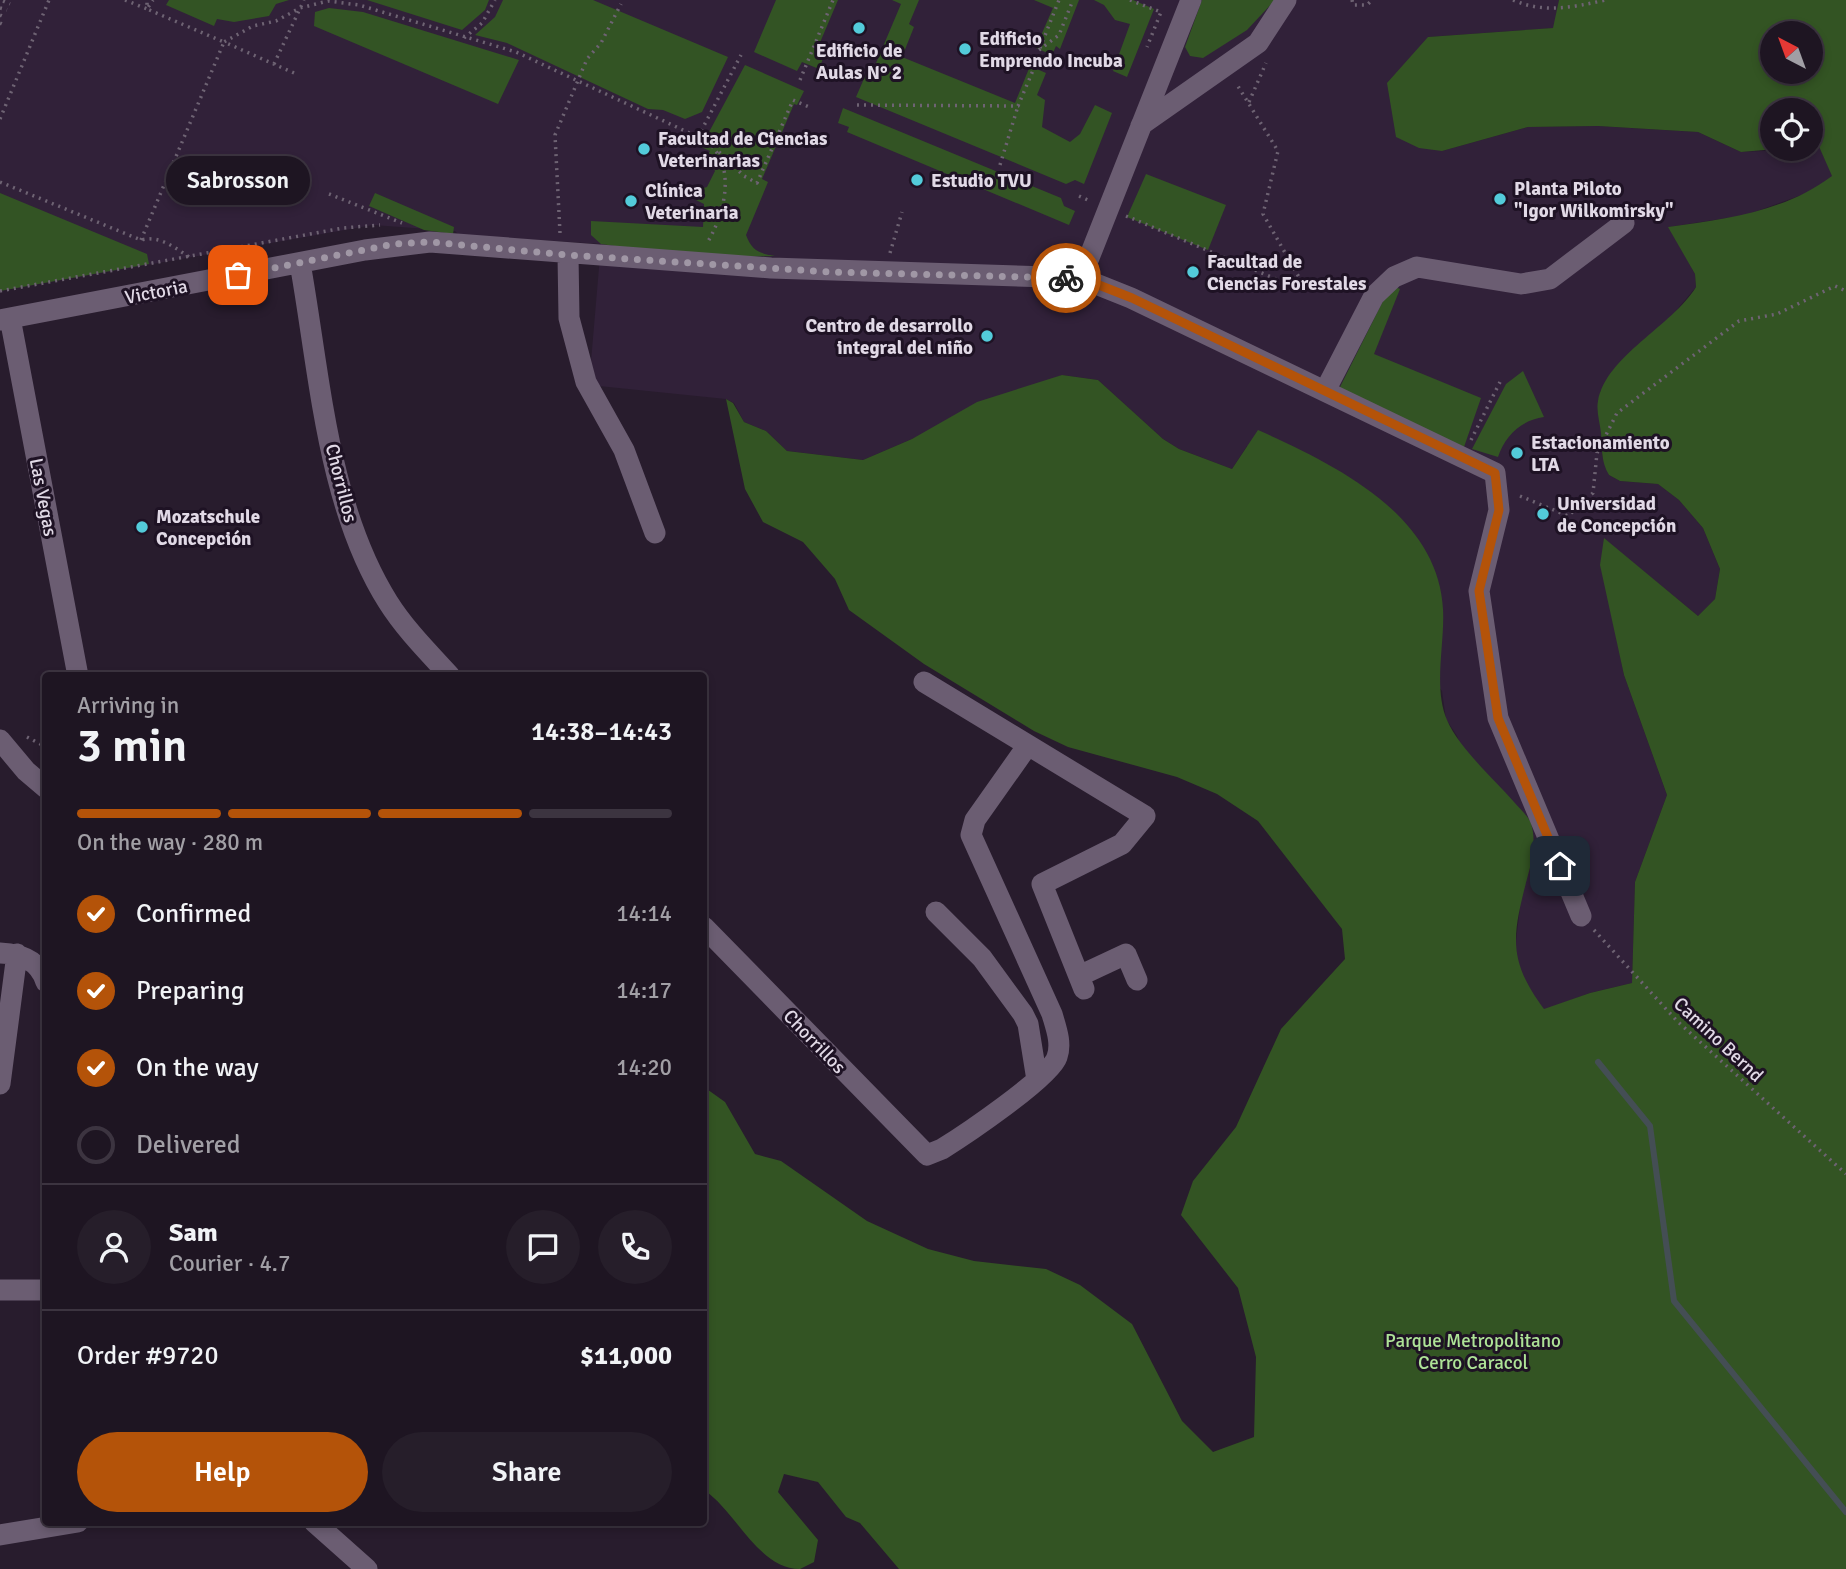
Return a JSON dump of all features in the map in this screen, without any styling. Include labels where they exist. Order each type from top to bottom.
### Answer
[{"type":"street","points":[[1081,278],[1191,0]]},
{"type":"street","points":[[1141,125],[1258,43],[1286,0]]},
{"type":"street","points":[[1325,391],[1374,296],[1394,277],[1417,267],[1521,284],[1550,279],[1624,223]]},
{"type":"street","name":"Victoria","points":[[5,319],[394,244],[430,242],[564,249],[771,268],[1081,278],[1132,298],[1495,473]]},
{"type":"street","points":[[564,249],[569,318],[586,382],[624,450],[655,533]]},
{"type":"street","name":"Chorrillos","points":[[300,263],[336,470],[357,541],[388,602],[447,672]]},
{"type":"street","name":"Las Vegas","points":[[5,319],[77,672]]},
{"type":"street","points":[[1495,473],[1499,510],[1479,591],[1498,718],[1581,916]]},
{"type":"street","points":[[924,682],[1145,816],[1122,844],[1042,884],[1082,982],[1126,954],[1137,980]]},
{"type":"street","points":[[0,740],[26,771],[42,785]]},
{"type":"street","points":[[936,912],[982,958],[1023,1014],[1028,1024],[1037,1080],[1049,1071],[1057,1058],[1059,1044],[1052,1014],[971,835],[975,820],[1028,745]]},
{"type":"street","name":"Chorrillos","points":[[707,930],[926,1155],[954,1141],[1037,1080]]},
{"type":"street","points":[[0,1084],[8,953],[30,960],[42,971]]},
{"type":"street","points":[[0,1290],[42,1290]]},
{"type":"street","points":[[0,1535],[54,1526]]},
{"type":"street","points":[[319,1526],[367,1569]]},
{"type":"path","points":[[0,119],[49,0]]},
{"type":"path","points":[[125,0],[294,73]]},
{"type":"path","points":[[147,0],[147,9]]},
{"type":"path","points":[[147,9],[153,0]]},
{"type":"path","points":[[274,64],[304,0]]},
{"type":"path","points":[[464,38],[481,23],[495,0]]},
{"type":"path","points":[[800,80],[834,0]]},
{"type":"path","points":[[1062,0],[1072,1],[1059,35],[1039,50],[1062,0]]},
{"type":"path","points":[[1129,0],[1161,12],[1147,49]]},
{"type":"path","points":[[1352,0],[1353,5],[1367,5],[1372,0]]},
{"type":"path","points":[[1513,0],[1531,8],[1556,10],[1606,0]]},
{"type":"path","points":[[3,1],[10,4]]},
{"type":"path","points":[[141,240],[224,42],[253,26],[276,21],[300,8],[328,1],[359,5],[516,52],[698,137],[715,148],[736,170],[757,183],[793,100],[809,107]]},
{"type":"path","points":[[564,249],[555,135],[576,82],[621,4]]},
{"type":"path","points":[[0,8],[7,10]]},
{"type":"path","points":[[698,137],[741,55]]},
{"type":"path","points":[[1000,164],[1018,106],[1034,68]]},
{"type":"path","points":[[1079,196],[1295,287],[1300,279],[1263,214],[1278,151],[1231,75]]},
{"type":"path","points":[[857,105],[1018,106]]},
{"type":"path","points":[[705,246],[722,210],[725,190],[721,163],[715,148]]},
{"type":"path","points":[[0,182],[141,240],[151,237],[189,257]]},
{"type":"path","points":[[329,194],[409,225]]},
{"type":"path","points":[[888,258],[902,212]]},
{"type":"path","points":[[1495,473],[1521,498],[1569,516],[1593,493],[1597,453],[1617,413],[1739,321],[1777,314],[1835,286],[1846,291]]},
{"type":"path","points":[[1472,438],[1500,383]]},
{"type":"path","name":"Camino Bernd","points":[[1581,916],[1677,1021],[1846,1174]]},
{"type":"shaded area","name":"Universidad de Concepción","points":[[0,0],[1559,0],[1554,28],[1428,37],[1442,151],[1528,127],[1598,126],[1698,132],[1741,152],[1760,151],[1760,161],[1823,161],[1823,154],[1833,177],[1807,193],[1746,215],[1669,227],[1695,274],[1696,287],[1670,318],[1630,353],[1600,392],[1602,455],[1609,475],[1620,481],[1658,484],[1679,500],[1703,528],[1720,569],[1715,599],[1698,616],[1604,539],[1611,611],[1624,675],[1667,795],[1635,882],[1632,983],[1590,993],[1544,1010],[1523,982],[1515,950],[1520,907],[1457,736],[1446,719],[1442,691],[1247,446],[1232,469],[1179,449],[1163,439],[1098,380],[1062,375],[863,460],[787,451],[766,431],[744,422],[734,403],[726,399],[589,385],[601,244],[459,235],[455,231],[373,225],[0,291]]},
{"type":"green space","points":[[169,0],[289,0],[276,4],[269,16],[234,22],[217,19],[214,26],[166,5]]},
{"type":"green space","points":[[367,0],[489,0],[485,10],[462,30]]},
{"type":"green space","points":[[503,0],[593,0],[728,57],[702,112],[685,119],[663,110],[648,109],[507,43],[475,35],[495,17]]},
{"type":"green space","points":[[776,0],[838,0],[816,52],[824,56],[819,69],[802,62],[797,71],[754,52]]},
{"type":"green space","points":[[892,0],[919,0],[909,24],[914,27],[902,57],[1015,103],[1030,66],[1046,73],[1037,95],[1045,100],[1042,127],[1070,142],[1080,134],[1095,105],[1112,113],[1084,184],[1075,180],[1066,184],[856,97],[866,74],[871,75],[901,4]]},
{"type":"green space","points":[[1034,0],[1079,0],[1060,49],[1056,46],[1052,55],[1027,44],[1030,37],[1039,40],[1053,8]]},
{"type":"green space","points":[[1094,0],[1133,0],[1154,9],[1127,77],[1113,71],[1130,24],[1115,20],[1104,5]]},
{"type":"green space","points":[[1202,0],[1275,0],[1247,30],[1203,58],[1190,56],[1185,47]]},
{"type":"green space","name":"Parque Metropolitano Cerro Caracol","points":[[1559,0],[1846,0],[1846,1569],[899,1569],[860,1523],[846,1517],[818,1482],[784,1474],[778,1492],[818,1540],[814,1562],[800,1569],[785,1566],[760,1550],[707,1492],[707,1089],[725,1102],[755,1154],[781,1161],[867,1221],[928,1249],[974,1261],[1046,1269],[1080,1285],[1132,1324],[1182,1421],[1213,1452],[1254,1437],[1256,1357],[1238,1288],[1181,1215],[1193,1181],[1236,1127],[1281,1029],[1345,959],[1342,929],[1258,821],[1217,794],[1177,777],[1068,747],[1034,731],[924,664],[849,610],[835,579],[803,542],[763,522],[745,489],[726,399],[733,403],[744,422],[766,431],[787,451],[863,460],[912,439],[977,402],[1062,375],[1098,380],[1163,439],[1179,449],[1232,469],[1258,430],[1349,477],[1377,497],[1402,520],[1423,546],[1437,575],[1443,609],[1440,680],[1447,720],[1468,752],[1531,823],[1532,856],[1516,930],[1518,960],[1523,975],[1544,1009],[1590,993],[1632,983],[1635,882],[1667,795],[1624,675],[1600,565],[1604,538],[1698,616],[1715,599],[1720,569],[1703,528],[1679,500],[1658,484],[1620,481],[1609,475],[1602,455],[1598,401],[1613,370],[1626,355],[1672,315],[1696,287],[1695,274],[1668,227],[1733,217],[1774,206],[1814,188],[1832,176],[1823,156],[1823,98],[1760,98],[1760,150],[1741,152],[1698,132],[1598,126],[1528,127],[1442,151],[1419,148],[1396,137],[1387,83],[1428,37],[1553,28]]},
{"type":"green space","points":[[329,8],[363,12],[519,60],[498,104],[314,26],[315,12]]},
{"type":"green space","points":[[745,65],[804,91],[797,105],[794,104],[762,179],[768,182],[746,235],[757,250],[775,256],[698,258],[601,244],[591,235],[591,221],[703,227],[704,204],[690,197],[693,191],[707,187],[715,171],[707,157],[710,151],[701,147]]},
{"type":"green space","points":[[843,108],[1061,198],[1064,206],[1075,211],[1069,225],[847,132],[849,127],[838,123]]},
{"type":"green space","points":[[1146,174],[1226,205],[1208,250],[1127,217]]},
{"type":"green space","points":[[0,193],[147,254],[149,264],[0,291]]},
{"type":"green space","points":[[375,193],[454,227],[453,234],[424,230],[369,206]]},
{"type":"green space","points":[[1391,285],[1400,289],[1374,354],[1481,398],[1464,447],[1338,391]]},
{"type":"green space","points":[[1523,371],[1544,417],[1529,421],[1515,430],[1498,457],[1472,449],[1506,384]]},
{"type":"waterway","points":[[1598,1062],[1650,1126],[1674,1301],[1846,1512]]},
{"type":"way so far","points":[[238,275],[394,244],[430,242],[568,255],[830,272],[1066,278]]},
{"type":"place","name":"Edificio de Aulas N° 2","points":[[859,28]]},
{"type":"place","name":"Edificio Emprendo Incuba","points":[[965,49]]},
{"type":"place","name":"Facultad de Ciencias Veterinarias","points":[[644,149]]},
{"type":"place","name":"Estudio TVU","points":[[917,180]]},
{"type":"place","name":"Planta Piloto \"Igor Wilkomirsky\"","points":[[1500,199]]},
{"type":"place","name":"Clínica Veterinaria","points":[[631,201]]},
{"type":"place","name":"Facultad de Ciencias Forestales","points":[[1193,272]]},
{"type":"place","name":"Sabrosson","points":[[238,275]]},
{"type":"place","name":"Centro de desarrollo integral del niño","points":[[987,336]]},
{"type":"place","name":"Estacionamiento LTA","points":[[1517,453]]},
{"type":"place","name":"Universidad de Concepción","points":[[1543,514]]},
{"type":"place","name":"Mozatschule Concepción","points":[[142,527]]},
{"type":"route","points":[[1066,278],[1081,278],[1132,298],[1495,473],[1499,510],[1479,591],[1498,718],[1560,866]]}]
